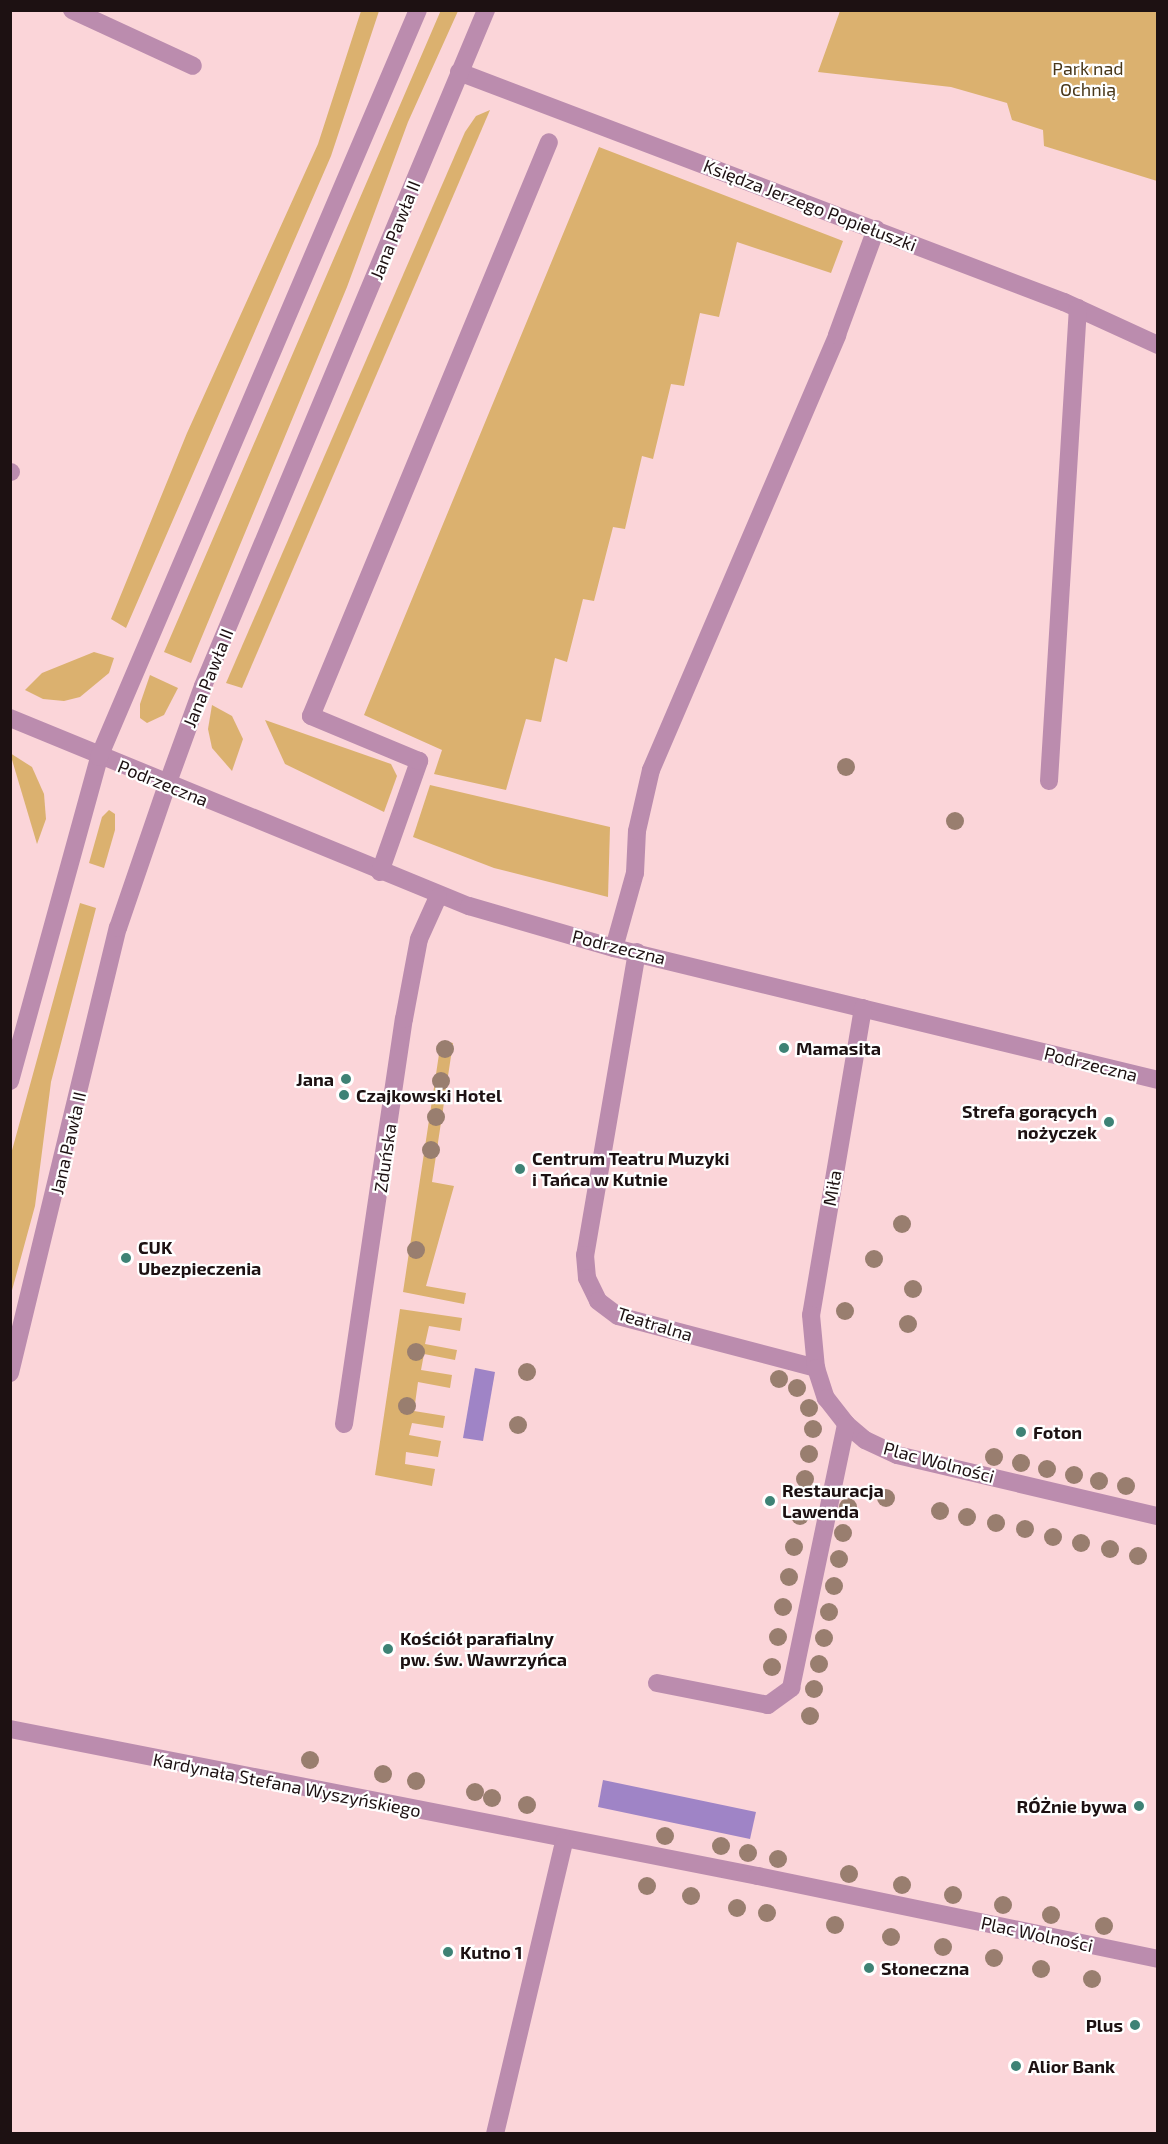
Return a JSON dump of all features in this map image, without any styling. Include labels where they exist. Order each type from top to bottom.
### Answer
[{"type":"street","points":[[72,10],[193,66]]},
{"type":"street","points":[[10,1081],[99,757],[418,10]]},
{"type":"street","name":"Jana Pawła II","points":[[10,1373],[118,928],[166,785],[203,686],[486,10]]},
{"type":"street","name":"Księdza Jerzego Popiełuszki","points":[[459,72],[876,229],[1078,308],[1158,345]]},
{"type":"street","points":[[380,872],[419,761],[311,716],[549,142]]},
{"type":"street","points":[[615,948],[635,873],[637,831],[651,770],[837,335],[876,229]]},
{"type":"street","points":[[1049,781],[1078,308]]},
{"type":"street","name":"Podrzeczna","points":[[10,718],[438,897],[615,948],[1158,1080]]},
{"type":"street","name":"Zduńska","points":[[344,1424],[404,1019],[419,939],[438,897]]},
{"type":"street","name":"Teatralna","points":[[637,952],[585,1255],[587,1278],[598,1301],[618,1316],[816,1368]]},
{"type":"street","name":"Miła","points":[[846,1424],[826,1398],[816,1368],[811,1315],[863,1008]]},
{"type":"street","points":[[657,1683],[768,1705],[791,1688],[846,1424]]},
{"type":"street","name":"Plac Wolności","points":[[846,1424],[865,1440],[897,1455],[1158,1516]]},
{"type":"street","name":"Kardynała Stefana Wyszyńskiego","points":[[10,1729],[564,1840]]},
{"type":"street","points":[[495,2133],[564,1840]]},
{"type":"street","name":"Plac Wolności","points":[[564,1840],[758,1876],[1158,1959]]},
{"type":"green space","points":[[441,10],[458,11],[408,122],[347,287],[191,663],[164,652]]},
{"type":"green space","points":[[361,11],[379,11],[331,156],[126,628],[111,619],[187,433],[318,144]]},
{"type":"green space","name":"Park nad Ochnią","points":[[840,11],[1157,11],[1157,181],[1044,146],[1043,130],[1012,120],[1007,103],[951,87],[818,72]]},
{"type":"green space","points":[[490,110],[242,688],[226,683],[465,132],[476,116]]},
{"type":"green space","points":[[599,147],[843,241],[831,273],[737,242],[719,317],[700,313],[684,386],[671,384],[653,459],[642,456],[625,529],[613,527],[594,601],[583,599],[567,662],[555,658],[541,722],[526,719],[506,790],[434,774],[442,750],[364,715]]},
{"type":"green space","points":[[94,652],[114,658],[109,673],[80,697],[64,701],[43,699],[25,690],[42,673]]},
{"type":"green space","points":[[150,675],[178,688],[164,715],[147,723],[140,718],[140,704]]},
{"type":"green space","points":[[212,705],[232,716],[243,739],[232,771],[212,748],[208,729]]},
{"type":"green space","points":[[265,720],[391,764],[397,776],[384,812],[285,764]]},
{"type":"green space","points":[[10,753],[32,767],[44,794],[46,819],[37,844]]},
{"type":"green space","points":[[430,785],[610,827],[608,897],[494,868],[413,837]]},
{"type":"green space","points":[[109,810],[115,814],[115,830],[104,868],[89,863],[102,817]]},
{"type":"green space","points":[[80,903],[96,908],[51,1082],[35,1206],[11,1294],[11,1154]]},
{"type":"green space","points":[[441,1041],[453,1043],[432,1182],[454,1186],[426,1286],[466,1293],[464,1304],[403,1292]]},
{"type":"green space","points":[[400,1309],[462,1318],[460,1331],[429,1326],[425,1344],[457,1350],[455,1360],[424,1354],[421,1370],[452,1375],[450,1388],[418,1382],[414,1411],[445,1416],[443,1428],[412,1423],[409,1435],[441,1441],[438,1457],[406,1452],[405,1464],[435,1469],[432,1486],[375,1475]]},
{"type":"shaded area","points":[[475,1368],[495,1372],[483,1441],[463,1438]]},
{"type":"shaded area","points":[[603,1780],[756,1812],[750,1839],[598,1807]]},
{"type":"place","name":"Mamasita","points":[[784,1048]]},
{"type":"place","name":"Jana","points":[[346,1079]]},
{"type":"place","name":"Czajkowski Hotel","points":[[344,1095]]},
{"type":"place","name":"Strefa gorących nożyczek","points":[[1109,1122]]},
{"type":"place","name":"Centrum Teatru Muzyki i Tańca w Kutnie","points":[[520,1169]]},
{"type":"place","name":"CUK Ubezpieczenia","points":[[126,1258]]},
{"type":"place","name":"Foton","points":[[1021,1432]]},
{"type":"place","name":"Restauracja Lawenda","points":[[770,1501]]},
{"type":"place","name":"Kościół parafialny pw. św. Wawrzyńca","points":[[388,1649]]},
{"type":"place","name":"RÓŻnie bywa","points":[[1139,1806]]},
{"type":"place","name":"Kutno 1","points":[[448,1952]]},
{"type":"place","name":"Słoneczna","points":[[869,1968]]},
{"type":"place","name":"Plus","points":[[1135,2025]]},
{"type":"place","name":"Alior Bank","points":[[1016,2066]]}]
